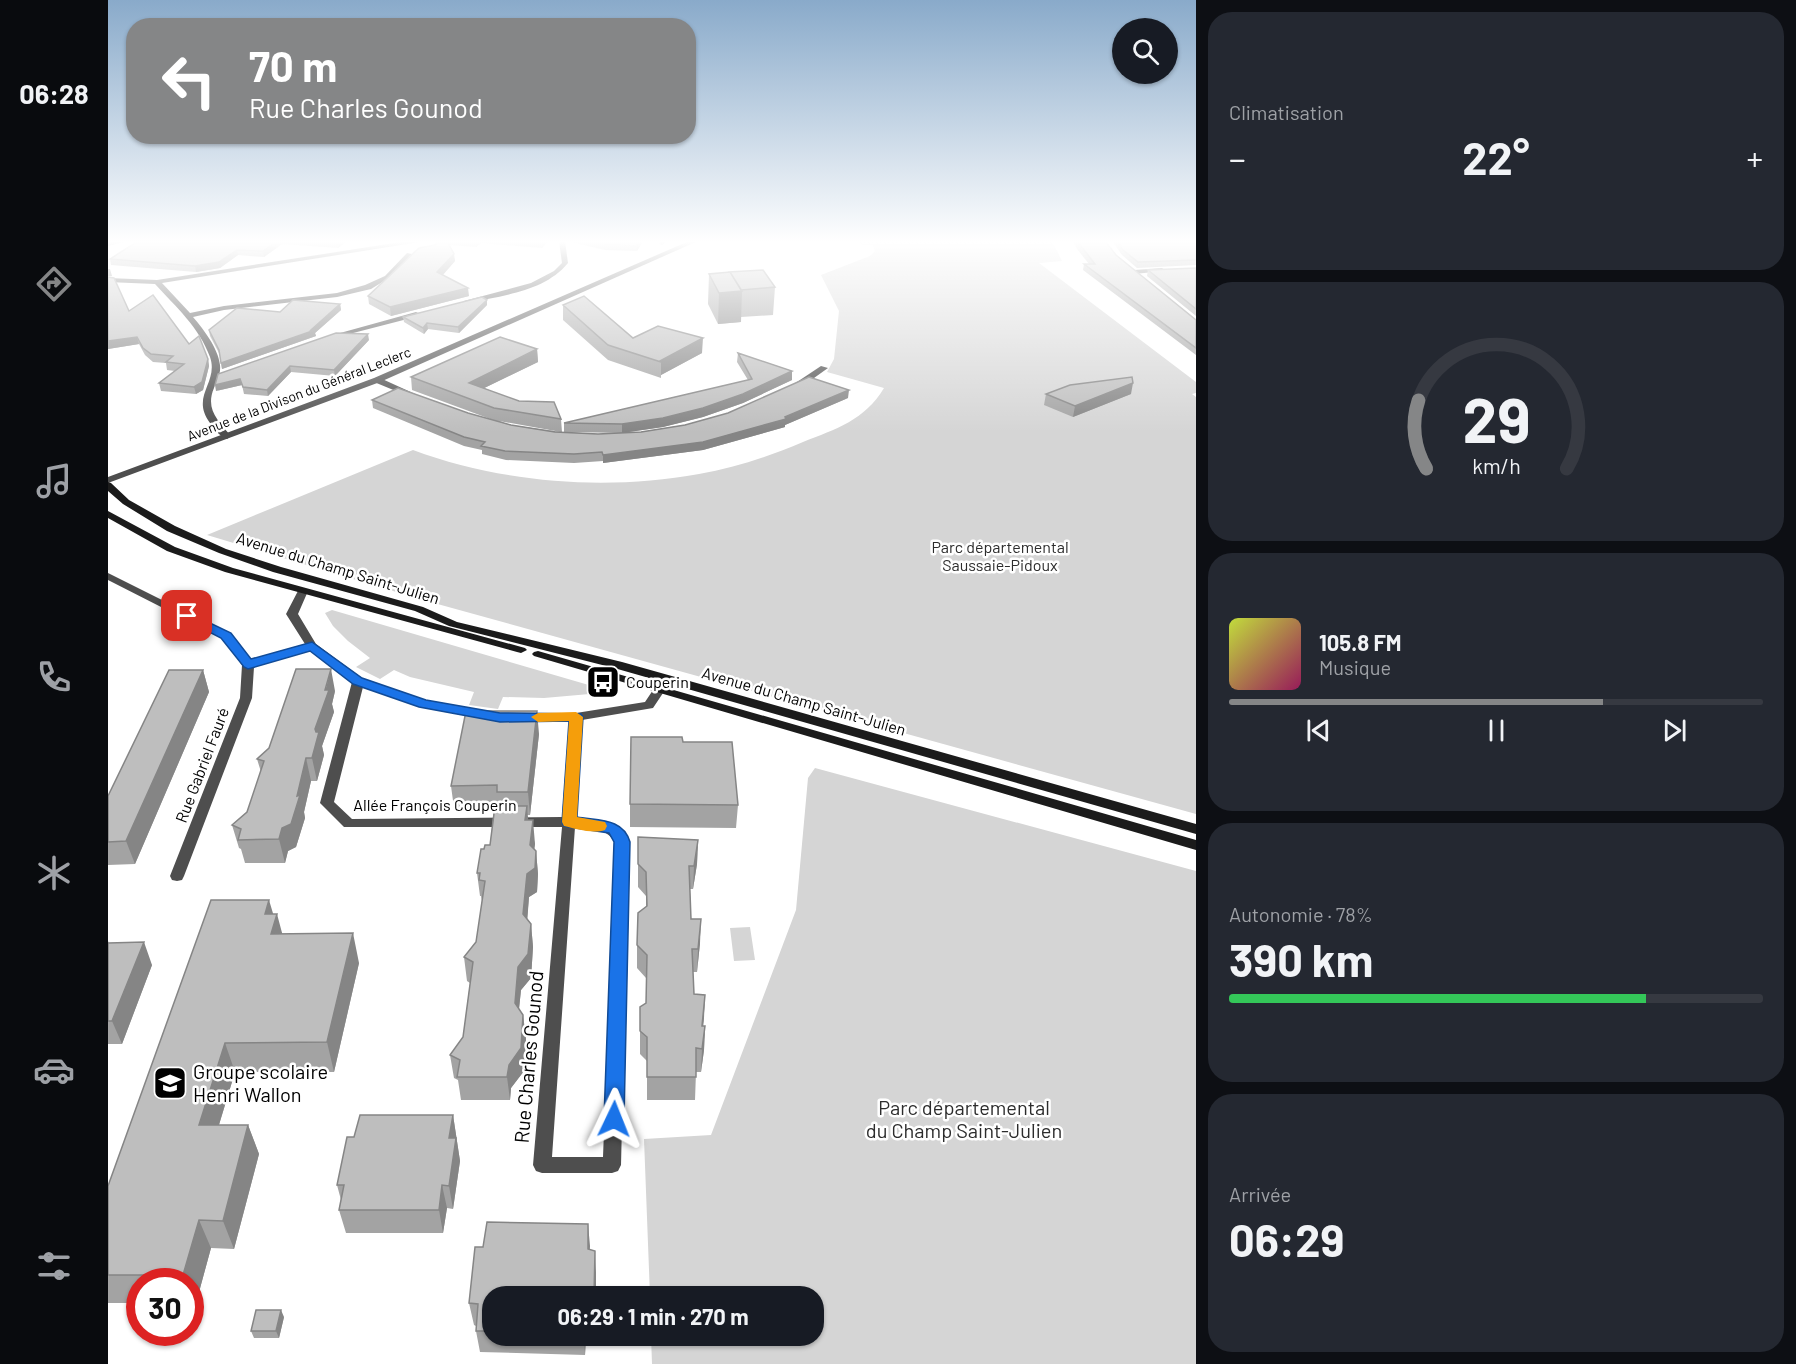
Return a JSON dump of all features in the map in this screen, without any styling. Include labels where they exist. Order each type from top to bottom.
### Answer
[{"type":"main road","name":"Avenue du Champ Saint-Julien","points":[[108,483],[119,499],[171,530],[223,551],[331,585],[437,614],[453,624],[618,666],[1196,829]]},
{"type":"main road","name":"Avenue du Champ Saint-Julien","points":[[108,514],[171,549],[229,570],[482,641],[552,658],[1196,845]]},
{"type":"main road","points":[[303,591],[331,585]]},
{"type":"main road","points":[[618,666],[650,679],[660,690]]},
{"type":"street","points":[[178,305],[210,345],[217,376],[207,393],[208,410],[212,423],[227,436]]},
{"type":"street","points":[[187,315],[253,305]]},
{"type":"street","name":"Avenue de la Divison du Général Leclerc","points":[[108,483],[377,380],[551,305]]},
{"type":"street","points":[[322,339],[423,313]]},
{"type":"street","points":[[784,392],[824,369]]},
{"type":"street","points":[[217,376],[227,373]]},
{"type":"street","points":[[377,380],[418,396]]},
{"type":"street","points":[[108,576],[226,636],[248,664],[312,646]]},
{"type":"street","points":[[303,591],[292,614],[312,646],[358,681],[424,704],[489,716]]},
{"type":"street","name":"Rue Gabriel Fauré","points":[[177,876],[246,698],[248,664]]},
{"type":"street","name":"Allée François Couperin","points":[[358,681],[327,803],[349,824],[569,822]]},
{"type":"street","points":[[511,717],[576,717],[649,705],[660,690]]},
{"type":"street","points":[[569,822],[576,717]]},
{"type":"street","name":"Rue Charles Gounod","points":[[569,822],[613,828],[620,835],[622,842],[612,1165],[542,1165],[569,822]]},
{"type":"green space","name":"Parc départemental Saussaie-Pidoux","points":[[836,305],[1094,305],[1196,382],[1196,393],[1192,394],[1196,397],[1196,814],[423,600],[207,535],[413,450],[482,470],[518,477],[591,483],[663,479],[699,474],[778,452],[838,428],[859,416],[884,388],[827,372],[834,359],[839,311]]},
{"type":"green space","points":[[332,610],[599,688],[601,693],[544,698],[503,697],[498,709],[469,705],[474,692],[410,677],[394,670],[380,679],[356,667],[370,658],[333,626],[325,613]]},
{"type":"green space","name":"Parc départemental du Champ Saint-Julien","points":[[815,768],[1196,871],[1196,1364],[652,1364],[651,1346],[824,1346],[824,1286],[650,1286],[644,1139],[711,1135],[796,910],[808,778]]},
{"type":"green space","points":[[750,927],[755,960],[734,961],[730,928]]},
{"type":"building","points":[[108,305],[126,305],[129,311],[139,305],[160,305],[189,344],[199,336],[208,359],[202,382],[194,387],[159,383],[184,364],[166,362],[173,356],[151,354],[143,348],[137,337],[108,341]]},
{"type":"building","points":[[288,305],[339,305],[311,330],[315,330],[221,363],[219,350],[209,330],[237,308],[280,312]]},
{"type":"building","points":[[452,305],[482,305],[458,327],[427,323],[423,328],[403,317]]},
{"type":"building","points":[[563,305],[594,305],[633,338],[658,326],[703,338],[661,362],[608,345]]},
{"type":"building","points":[[1138,305],[1177,305],[1196,320],[1196,348]]},
{"type":"building","points":[[336,333],[368,334],[334,370],[290,366],[267,390],[243,387],[240,379],[215,385],[218,374]]},
{"type":"building","points":[[500,337],[537,349],[469,383],[519,401],[554,402],[561,419],[494,408],[411,377]]},
{"type":"building","points":[[738,353],[792,371],[743,394],[703,408],[663,418],[622,424],[564,423],[752,379]]},
{"type":"building","points":[[809,377],[849,390],[785,417],[786,419],[703,442],[603,455],[602,452],[574,454],[505,451],[481,446],[485,442],[464,437],[372,400],[398,388],[468,413],[511,425],[555,432],[598,434],[641,432],[685,425],[728,413]]},
{"type":"building","points":[[1132,377],[1133,383],[1075,406],[1046,394],[1070,385]]},
{"type":"building","points":[[296,669],[331,669],[325,690],[329,690],[315,729],[319,732],[312,758],[306,758],[297,796],[300,795],[291,824],[282,828],[279,839],[238,840],[241,829],[232,825],[247,812],[264,761],[257,759],[269,748]]},
{"type":"building","points":[[169,670],[203,670],[126,841],[108,842],[108,796]]},
{"type":"building","points":[[466,711],[537,711],[528,792],[497,792],[497,785],[451,786]]},
{"type":"building","points":[[631,737],[682,737],[683,742],[732,742],[738,805],[630,804]]},
{"type":"building","points":[[495,806],[527,806],[525,820],[533,820],[530,845],[536,851],[535,868],[527,874],[523,914],[531,924],[528,954],[518,967],[515,1003],[523,1015],[521,1048],[509,1065],[507,1077],[457,1077],[460,1060],[450,1055],[463,1037],[473,962],[464,957],[476,942],[485,881],[479,880],[480,873],[477,873],[481,849],[484,849],[485,845],[490,845]]},
{"type":"building","points":[[638,837],[698,840],[694,866],[689,866],[691,919],[701,919],[698,949],[692,949],[694,994],[705,995],[702,1026],[705,1026],[702,1049],[696,1048],[696,1077],[647,1077],[647,1037],[640,1031],[640,1007],[646,1003],[647,955],[637,945],[638,913],[647,906],[646,872],[638,864]]},
{"type":"building","points":[[211,900],[269,900],[265,914],[277,914],[271,934],[353,933],[327,1042],[225,1043],[199,1125],[248,1125],[223,1221],[199,1220],[185,1268],[126,1268],[126,1275],[108,1275],[108,1186]]},
{"type":"building","points":[[144,942],[112,1021],[108,1021],[108,943]]},
{"type":"building","points":[[360,1115],[453,1115],[449,1138],[456,1138],[449,1186],[442,1185],[439,1210],[339,1210],[344,1185],[337,1185],[347,1137],[354,1137]]},
{"type":"building","points":[[487,1222],[588,1224],[588,1249],[595,1251],[594,1286],[482,1286],[482,1331],[476,1331],[478,1304],[469,1303],[475,1247],[483,1247]]},
{"type":"building","points":[[256,1310],[281,1310],[276,1331],[251,1331]]},
{"type":"slow traffic","points":[[538,717],[576,717],[569,822],[599,826]]},
{"type":"place","name":"Couperin","points":[[603,682]]},
{"type":"place","name":"Groupe scolaire Henri Wallon","points":[[170,1083]]},
{"type":"route","points":[[187,616],[226,636],[248,664],[312,646],[358,681],[424,704],[500,717],[576,717],[569,822],[613,828],[620,835],[622,842],[614,1119]]}]
